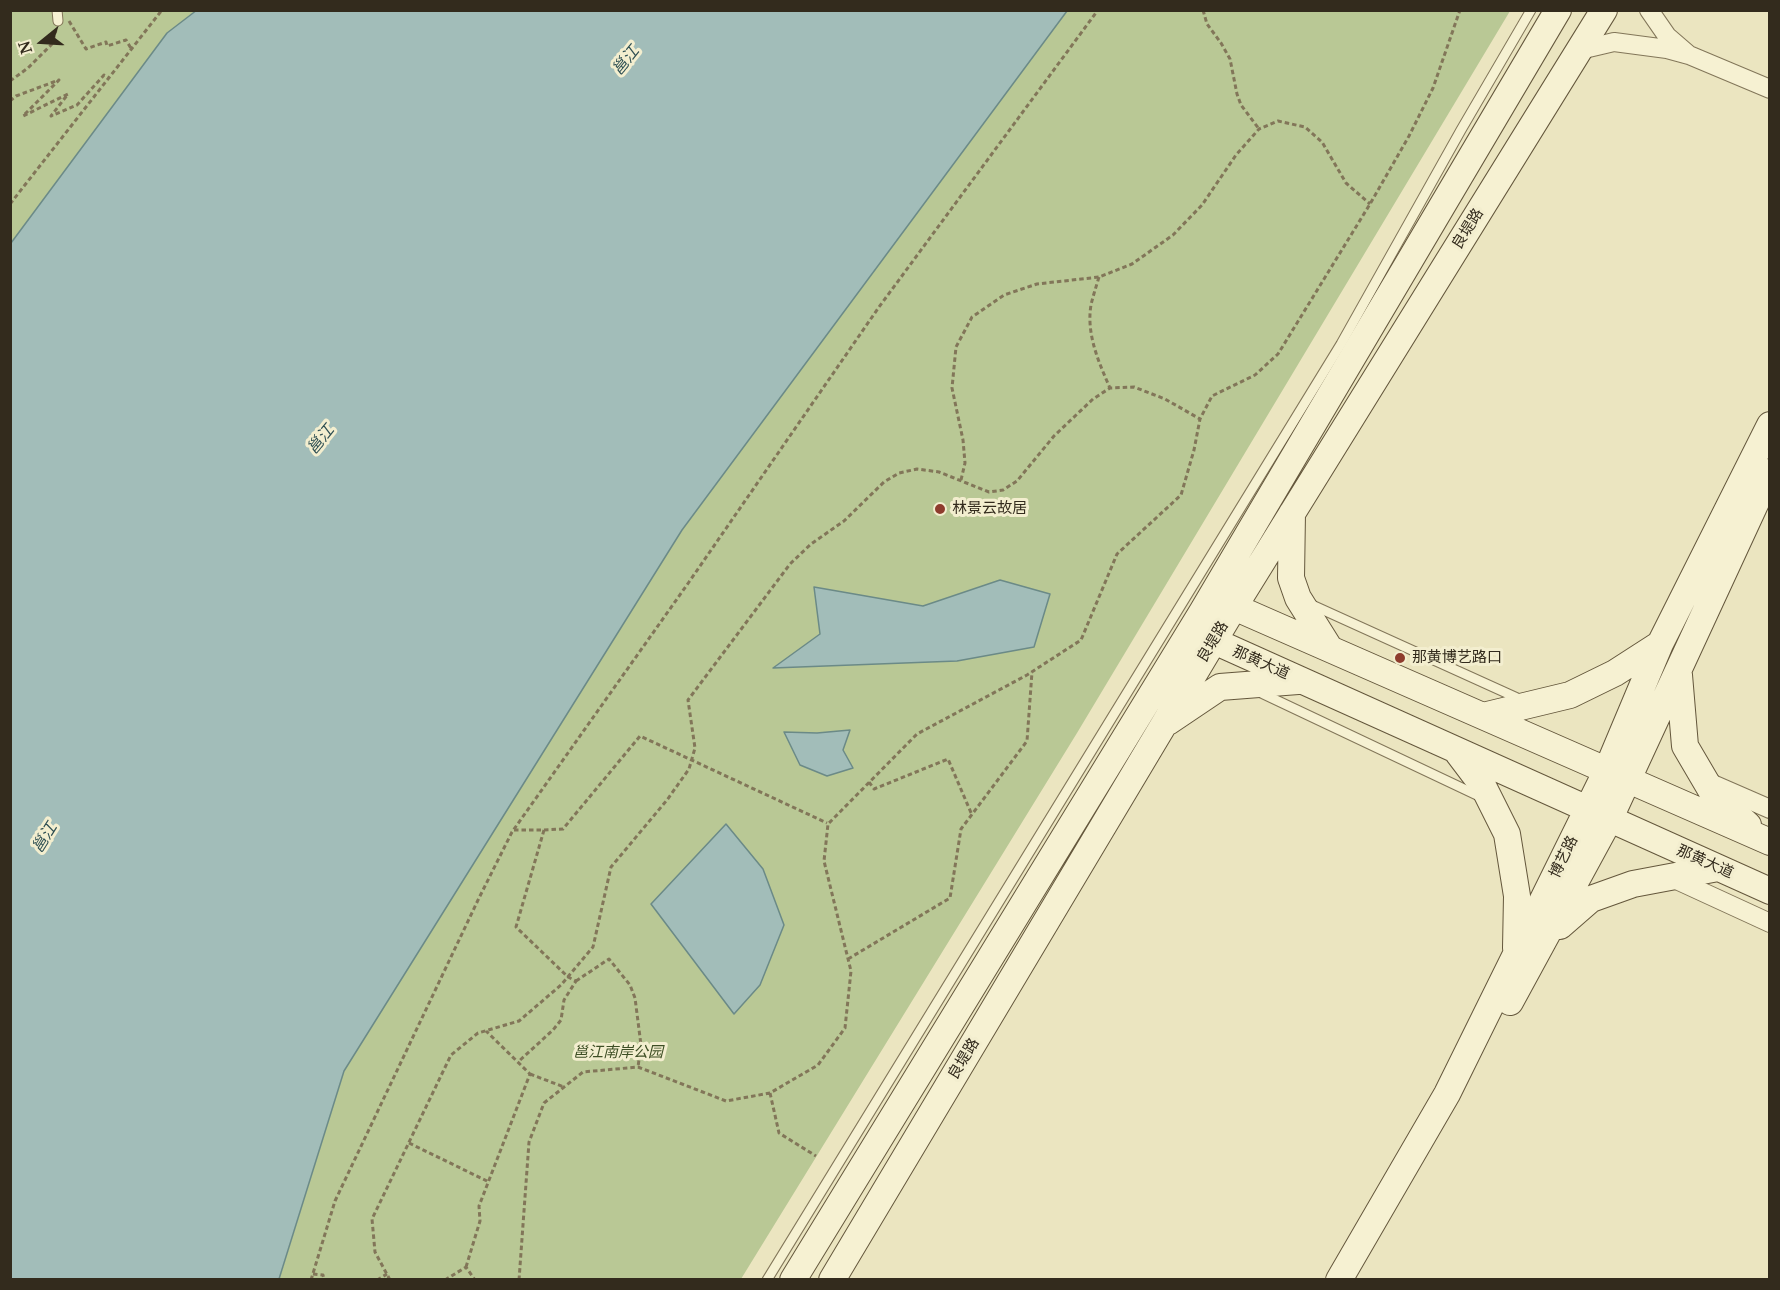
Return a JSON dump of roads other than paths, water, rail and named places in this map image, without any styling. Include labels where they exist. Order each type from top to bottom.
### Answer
[{"type":"main road","name":"良堤路","points":[[793,1280],[1202,612],[1558,10]]},
{"type":"main road","name":"良堤路","points":[[832,1280],[1292,512],[1604,10]]},
{"type":"main road","name":"博艺路","points":[[1618,775],[1660,644],[1770,424]]},
{"type":"main road","name":"博艺路","points":[[1339,1280],[1447,1094],[1516,955],[1598,815],[1618,775],[1678,671],[1770,472]]},
{"type":"main road","points":[[1292,512],[1291,578],[1298,598],[1330,649]]},
{"type":"main road","points":[[1202,612],[1234,608],[1767,841]]},
{"type":"main road","name":"那黄大道","points":[[1202,612],[1214,641],[1770,891]]},
{"type":"main road","points":[[1483,716],[1570,695],[1615,673],[1660,644]]},
{"type":"main road","points":[[1678,671],[1684,746],[1712,792],[1767,841]]},
{"type":"main road","points":[[1163,726],[1220,687],[1300,680]]},
{"type":"main road","points":[[1456,751],[1483,786],[1507,834],[1517,896],[1516,955]]},
{"type":"main road","name":"博艺路","points":[[1354,1280],[1548,935],[1598,815]]},
{"type":"main road","points":[[1548,935],[1591,898],[1633,884],[1718,868]]},
{"type":"street","points":[[1649,10],[1667,36],[1689,55]]},
{"type":"street","points":[[1580,50],[1614,42],[1667,49],[1689,55],[1770,89]]},
{"type":"street","points":[[1705,780],[1770,809]]},
{"type":"street","points":[[1670,877],[1770,923]]},
{"type":"lane","points":[[57,10],[63,21]]},
{"type":"lane","points":[[767,1280],[1335,354],[1461,129],[1532,10]]},
{"type":"lane","points":[[1298,598],[1532,704]]},
{"type":"lane","points":[[1244,685],[1491,801]]},
{"type":"water","name":"邕江","points":[[197,10],[1067,11],[682,530],[344,1071],[279,1279],[11,1279],[11,243],[167,33]]},
{"type":"water","points":[[1000,580],[1050,594],[1034,647],[957,661],[773,668],[820,634],[814,587],[923,606]]},
{"type":"water","points":[[850,730],[843,750],[853,768],[827,776],[800,765],[784,732],[817,733]]},
{"type":"water","points":[[726,824],[763,869],[784,925],[760,985],[734,1014],[651,904]]},
{"type":"place","name":"林景云故居","points":[[940,509]]},
{"type":"place","name":"那黄博艺路口","points":[[1400,658]]},
{"type":"park label","name":"邕江南岸公园","points":[[618,1053]]}]
